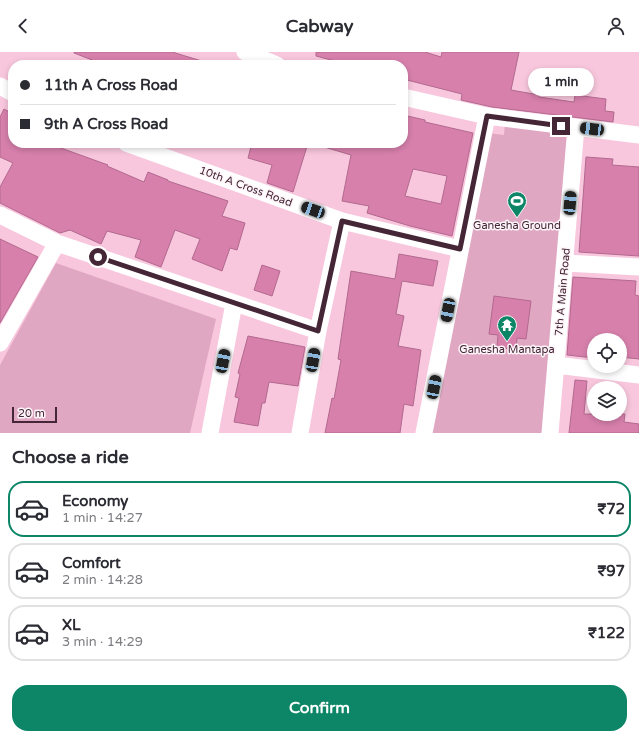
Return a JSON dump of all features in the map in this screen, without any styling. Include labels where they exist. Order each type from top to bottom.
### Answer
[{"type":"street","points":[[245,52],[265,60]]},
{"type":"street","points":[[408,98],[487,116],[639,135]]},
{"type":"street","points":[[424,433],[487,116]]},
{"type":"street","name":"7th A Main Road","points":[[550,433],[576,127]]},
{"type":"street","name":"10th A Cross Road","points":[[140,148],[342,221],[460,249]]},
{"type":"street","points":[[0,215],[57,243],[318,331]]},
{"type":"street","points":[[300,433],[318,331],[342,221]]},
{"type":"street","points":[[0,343],[57,243]]},
{"type":"street","points":[[565,263],[639,267]]},
{"type":"street","points":[[210,433],[234,303]]},
{"type":"street","points":[[556,365],[639,375]]},
{"type":"shaded area","name":"Ganesha Ground","points":[[505,122],[571,130],[545,433],[430,433],[488,133],[504,135]]},
{"type":"shaded area","points":[[56,263],[216,319],[190,433],[0,433],[0,365]]},
{"type":"building","points":[[172,52],[198,60],[92,60],[74,53]]},
{"type":"building","points":[[316,52],[425,52],[441,57],[442,52],[519,52],[511,90],[539,95],[539,97],[574,102],[575,95],[606,99],[605,111],[614,112],[613,122],[492,107],[461,100],[462,94],[408,80],[408,60],[331,60],[316,56]]},
{"type":"building","points":[[4,109],[8,111],[8,148],[61,148],[108,165],[107,166],[144,182],[148,172],[168,181],[228,201],[222,216],[245,223],[237,250],[230,248],[222,271],[192,259],[200,239],[175,230],[161,267],[135,257],[141,240],[107,231],[101,244],[70,230],[60,233],[0,203],[0,187],[13,163],[0,157],[0,117]]},
{"type":"building","points":[[408,116],[425,120],[425,122],[473,133],[452,236],[410,226],[367,213],[369,206],[342,201],[351,155],[328,148],[408,148]],"holes":[[[413,169],[447,176],[441,204],[405,196]]]},
{"type":"building","points":[[251,148],[306,148],[293,192],[267,183],[272,165],[248,158]]},
{"type":"building","points":[[586,157],[613,159],[612,165],[639,167],[639,256],[579,252]]},
{"type":"building","points":[[0,239],[38,257],[0,323]]},
{"type":"building","points":[[399,254],[438,261],[433,286],[402,281],[396,314],[404,316],[398,346],[421,350],[413,406],[404,404],[400,433],[325,433],[332,398],[334,399],[341,360],[338,359],[351,271],[395,279]]},
{"type":"building","points":[[262,265],[280,271],[272,296],[254,290]]},
{"type":"building","points":[[573,277],[636,281],[635,295],[639,296],[639,359],[627,358],[627,333],[587,333],[587,357],[567,355]]},
{"type":"building","points":[[494,296],[531,301],[526,339],[517,338],[516,350],[497,347],[498,335],[489,334]]},
{"type":"building","points":[[248,336],[305,347],[298,386],[269,382],[265,403],[262,403],[258,426],[234,422],[239,398],[235,397],[240,374],[238,373]]},
{"type":"building","points":[[575,380],[587,381],[584,414],[587,414],[587,421],[624,421],[639,424],[639,433],[569,433]]},
{"type":"place","name":"Ganesha Ground","points":[[517,218]]},
{"type":"place","name":"Ganesha Mantapa","points":[[507,342]]},
{"type":"route","points":[[98,257],[318,331],[342,221],[460,249],[487,116],[561,126]]}]
